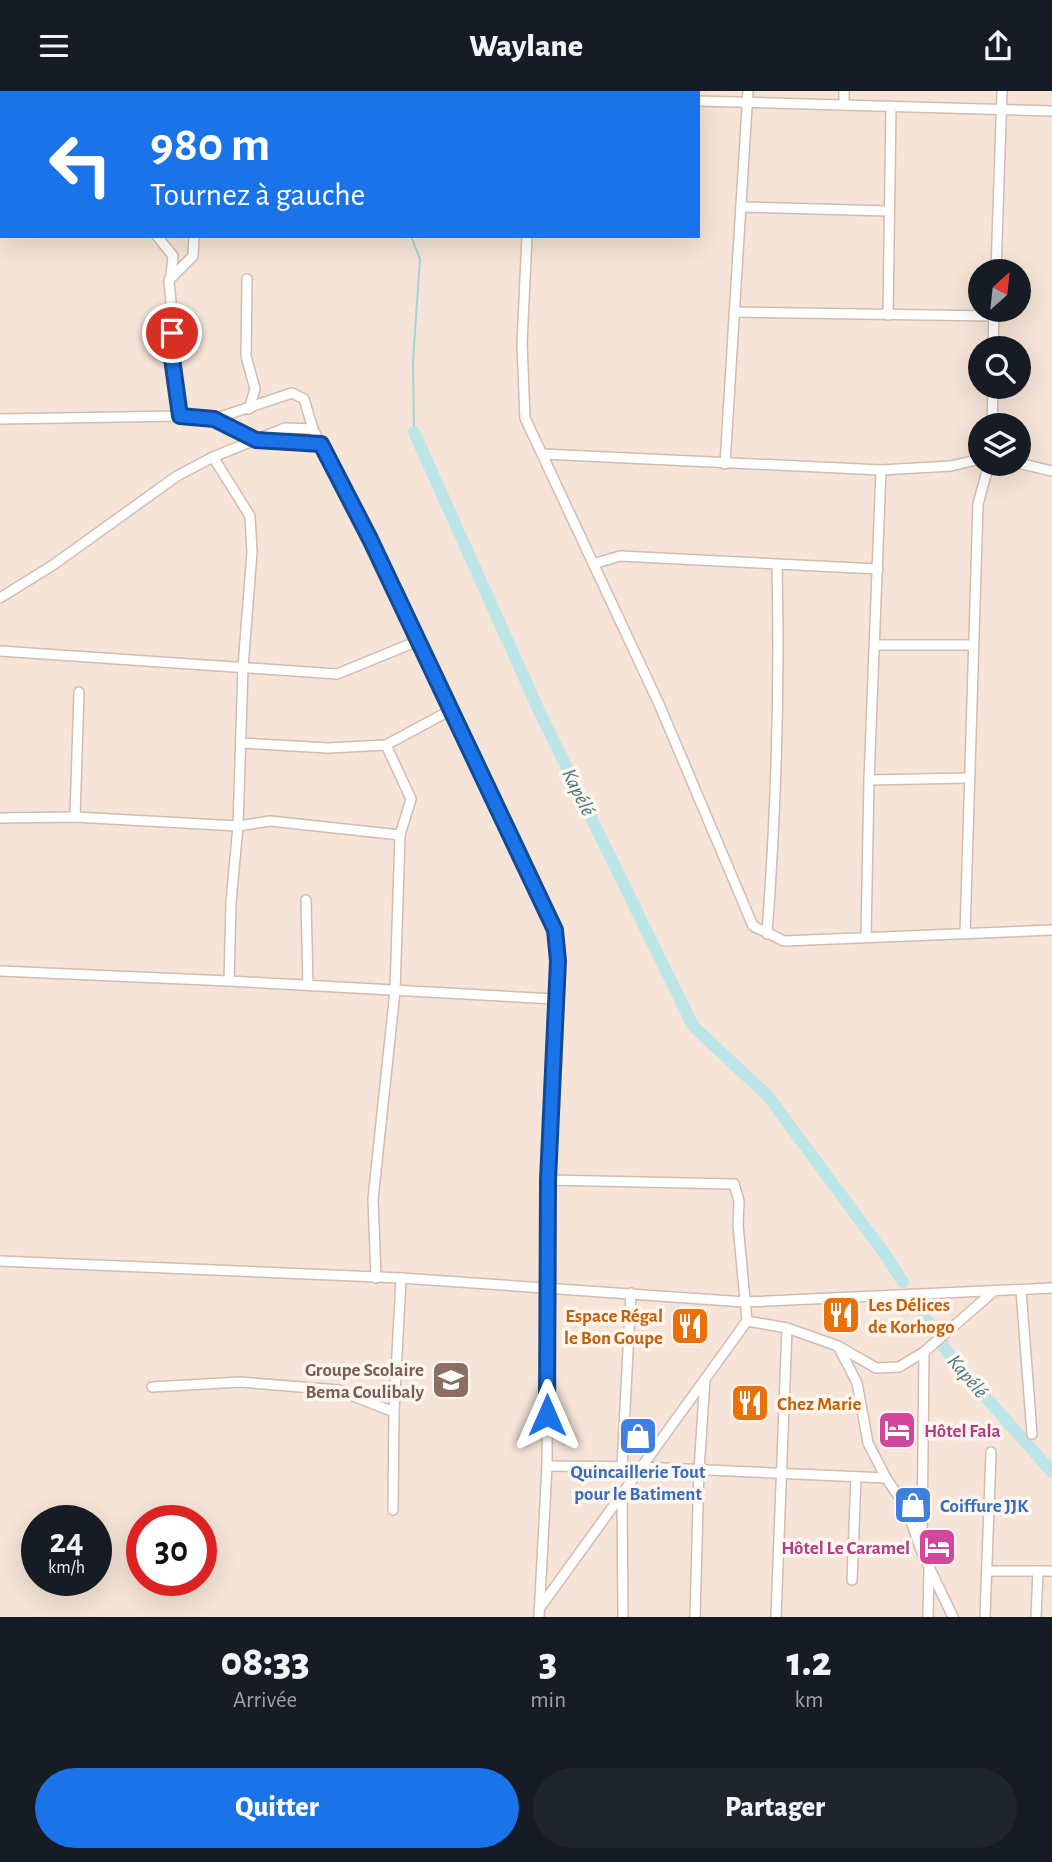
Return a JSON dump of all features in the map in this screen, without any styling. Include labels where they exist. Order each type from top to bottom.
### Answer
[{"type":"street","points":[[725,464],[748,91]]},
{"type":"street","points":[[844,91],[844,105]]},
{"type":"street","points":[[996,259],[1002,91]]},
{"type":"street","points":[[700,101],[1052,111]]},
{"type":"street","points":[[888,315],[891,106]]},
{"type":"street","points":[[741,207],[889,211]]},
{"type":"street","points":[[159,238],[173,256],[169,281],[171,351],[180,416]]},
{"type":"street","points":[[171,278],[193,256],[194,238]]},
{"type":"street","points":[[527,238],[522,344],[525,418],[659,705],[753,926],[784,941],[1052,930]]},
{"type":"street","points":[[247,279],[246,356],[256,390],[249,409]]},
{"type":"street","points":[[734,311],[888,315],[968,313]]},
{"type":"street","points":[[0,418],[180,416],[214,419],[292,393],[304,399],[313,429],[370,539],[555,930],[558,961],[548,1180],[547,1466],[537,1615]]},
{"type":"street","points":[[214,419],[256,440],[321,444]]},
{"type":"street","points":[[0,598],[52,565],[177,477],[213,457],[285,428],[313,429]]},
{"type":"street","points":[[543,454],[881,470],[951,466],[968,462]]},
{"type":"street","points":[[213,457],[250,516],[252,552],[243,667],[229,981]]},
{"type":"street","points":[[1031,466],[1052,471]]},
{"type":"street","points":[[866,937],[881,470]]},
{"type":"street","points":[[965,935],[978,504],[986,476]]},
{"type":"street","points":[[593,564],[620,557],[878,569]]},
{"type":"street","points":[[767,934],[772,870],[778,669],[777,565]]},
{"type":"street","points":[[0,651],[337,674],[418,641]]},
{"type":"street","points":[[875,645],[973,645]]},
{"type":"street","points":[[75,817],[79,692]]},
{"type":"street","points":[[241,743],[328,748],[386,745],[451,710]]},
{"type":"street","points":[[376,1277],[373,1199],[395,991],[400,835],[411,799],[386,745]]},
{"type":"street","points":[[869,781],[968,778]]},
{"type":"street","points":[[0,818],[75,817],[238,826],[270,821],[400,835]]},
{"type":"street","points":[[306,899],[308,985]]},
{"type":"street","points":[[0,971],[555,999]]},
{"type":"street","points":[[537,1615],[747,1321],[738,1225],[739,1201],[734,1184],[548,1180]]},
{"type":"street","points":[[0,1261],[401,1278],[745,1303],[1052,1288]]},
{"type":"street","points":[[393,1510],[394,1412],[401,1278]]},
{"type":"street","points":[[1020,1290],[1032,1434]]},
{"type":"street","points":[[747,1321],[788,1328],[838,1346],[876,1368],[899,1367],[924,1352],[994,1291]]},
{"type":"street","points":[[622,1468],[631,1293]]},
{"type":"street","points":[[776,1617],[788,1328]]},
{"type":"street","points":[[838,1346],[857,1383],[868,1443],[886,1478],[906,1507],[929,1567],[953,1617]]},
{"type":"street","points":[[922,1550],[924,1352]]},
{"type":"street","points":[[695,1617],[699,1470],[705,1377]]},
{"type":"street","points":[[152,1387],[240,1382],[311,1387],[338,1390],[394,1412]]},
{"type":"street","points":[[985,1617],[991,1452]]},
{"type":"street","points":[[547,1466],[641,1467],[886,1478]]},
{"type":"street","points":[[852,1580],[856,1477]]},
{"type":"street","points":[[622,1496],[623,1617]]},
{"type":"street","points":[[928,1617],[929,1567]]},
{"type":"street","points":[[987,1571],[1052,1571]]},
{"type":"street","points":[[1037,1617],[1038,1571]]},
{"type":"shaded area","points":[[700,91],[1052,91],[1052,1617],[0,1617],[0,238],[700,238]]},
{"type":"waterway","name":"Kapélé","points":[[412,238],[420,259],[413,361],[414,432]]},
{"type":"waterway","name":"Kapélé","points":[[414,432],[540,713],[693,1026],[768,1096],[903,1282]]},
{"type":"waterway","name":"Kapélé","points":[[919,1307],[952,1359],[1052,1472]]},
{"type":"place","name":"Les Délices de Korhogo","points":[[841,1315]]},
{"type":"place","name":"Espace Régal le Bon Goupe","points":[[690,1326]]},
{"type":"place","name":"Groupe Scolaire Bema Coulibaly","points":[[451,1380]]},
{"type":"place","name":"Chez Marie","points":[[750,1403]]},
{"type":"place","name":"Hôtel Fala","points":[[897,1430]]},
{"type":"place","name":"Quincaillerie Tout pour le Batiment","points":[[638,1436]]},
{"type":"place","name":"Coiffure JJK","points":[[913,1505]]},
{"type":"place","name":"Hôtel Le Caramel","points":[[937,1547]]},
{"type":"route","points":[[172,333],[171,351],[180,416],[214,419],[256,440],[321,444],[370,539],[555,930],[558,961],[548,1180],[547,1415]]}]
